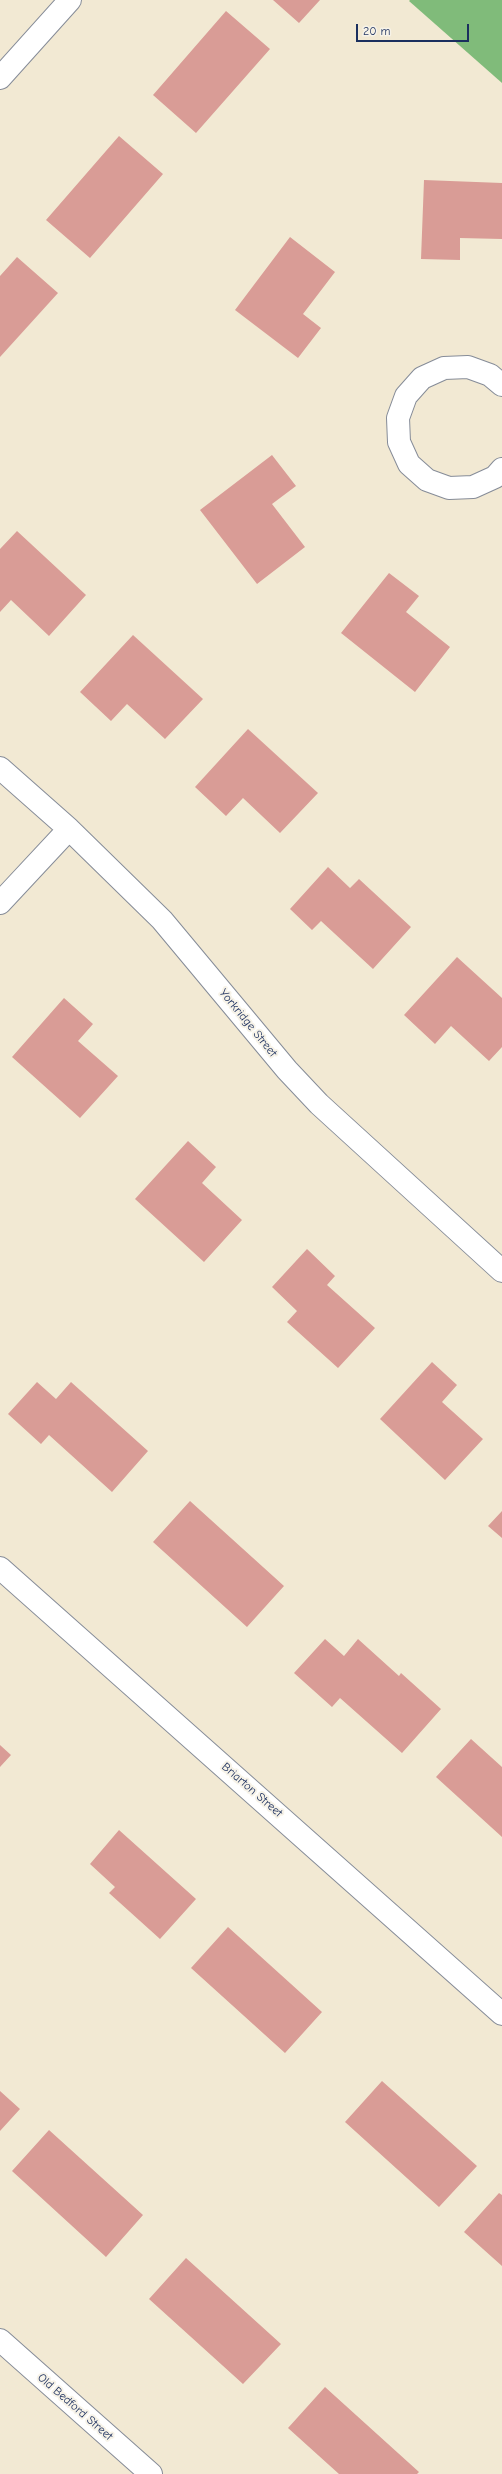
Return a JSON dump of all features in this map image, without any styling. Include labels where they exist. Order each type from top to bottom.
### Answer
[{"type":"street","points":[[0,78],[70,0]]},
{"type":"street","points":[[502,386],[490,375],[468,367],[444,368],[422,378],[406,396],[398,418],[399,442],[409,464],[427,480],[449,488],[473,487],[495,477],[502,469]]},
{"type":"street","name":"Yorkridge Street","points":[[0,768],[69,829],[182,942],[287,1070],[319,1104],[502,1271]]},
{"type":"street","points":[[0,903],[69,829]]},
{"type":"street","name":"Briarton Street","points":[[0,1568],[502,2014]]},
{"type":"street","name":"Old Bedford Street","points":[[0,2340],[151,2474]]},
{"type":"green space","points":[[502,0],[502,83],[409,1]]},
{"type":"building","points":[[273,0],[320,0],[299,23]]},
{"type":"building","points":[[226,11],[270,49],[196,133],[153,95]]},
{"type":"building","points":[[119,136],[163,174],[90,258],[46,220]]},
{"type":"building","points":[[424,180],[502,183],[502,239],[460,238],[460,260],[421,259]]},
{"type":"building","points":[[290,237],[335,272],[303,314],[321,328],[298,358],[235,310]]},
{"type":"building","points":[[17,257],[58,293],[0,357],[0,276]]},
{"type":"building","points":[[272,455],[296,486],[272,504],[305,547],[257,584],[200,510]]},
{"type":"building","points":[[17,531],[86,595],[49,636],[11,600],[0,612],[0,549]]},
{"type":"building","points":[[389,573],[419,596],[406,612],[450,647],[415,692],[341,633]]},
{"type":"building","points":[[133,635],[203,699],[165,739],[127,704],[111,721],[80,692]]},
{"type":"building","points":[[248,729],[318,793],[280,833],[243,798],[226,816],[195,787]]},
{"type":"building","points":[[328,867],[350,888],[359,879],[411,927],[373,969],[321,921],[312,930],[290,909]]},
{"type":"building","points":[[457,957],[502,998],[502,1047],[489,1061],[451,1026],[435,1044],[404,1015]]},
{"type":"building","points":[[64,998],[93,1024],[78,1041],[118,1076],[80,1118],[12,1057]]},
{"type":"building","points":[[188,1141],[216,1167],[202,1183],[242,1220],[204,1262],[135,1199]]},
{"type":"building","points":[[307,1249],[335,1276],[327,1285],[375,1328],[338,1368],[287,1322],[297,1311],[272,1287]]},
{"type":"building","points":[[432,1362],[457,1385],[442,1402],[483,1439],[445,1480],[380,1419]]},
{"type":"building","points":[[37,1382],[56,1399],[71,1382],[148,1451],[112,1492],[49,1435],[41,1444],[8,1414]]},
{"type":"building","points":[[190,1501],[284,1586],[247,1627],[153,1542]]},
{"type":"building","points":[[502,1511],[502,1538],[488,1526]]},
{"type":"building","points":[[325,1639],[344,1656],[358,1639],[399,1676],[401,1673],[441,1709],[402,1753],[340,1698],[332,1707],[294,1673]]},
{"type":"building","points":[[471,1739],[502,1767],[502,1837],[436,1777]]},
{"type":"building","points":[[0,1745],[11,1755],[0,1767]]},
{"type":"building","points":[[119,1830],[196,1899],[160,1939],[109,1893],[115,1887],[90,1864]]},
{"type":"building","points":[[228,1927],[322,2012],[285,2053],[191,1968]]},
{"type":"building","points":[[382,2081],[477,2166],[439,2207],[345,2122]]},
{"type":"building","points":[[0,2091],[20,2109],[0,2131]]},
{"type":"building","points":[[49,2130],[143,2215],[106,2257],[12,2171]]},
{"type":"building","points":[[499,2193],[502,2195],[502,2266],[464,2232]]},
{"type":"building","points":[[186,2258],[281,2344],[243,2384],[149,2299]]},
{"type":"building","points":[[325,2387],[419,2472],[417,2474],[339,2474],[288,2428]]}]
